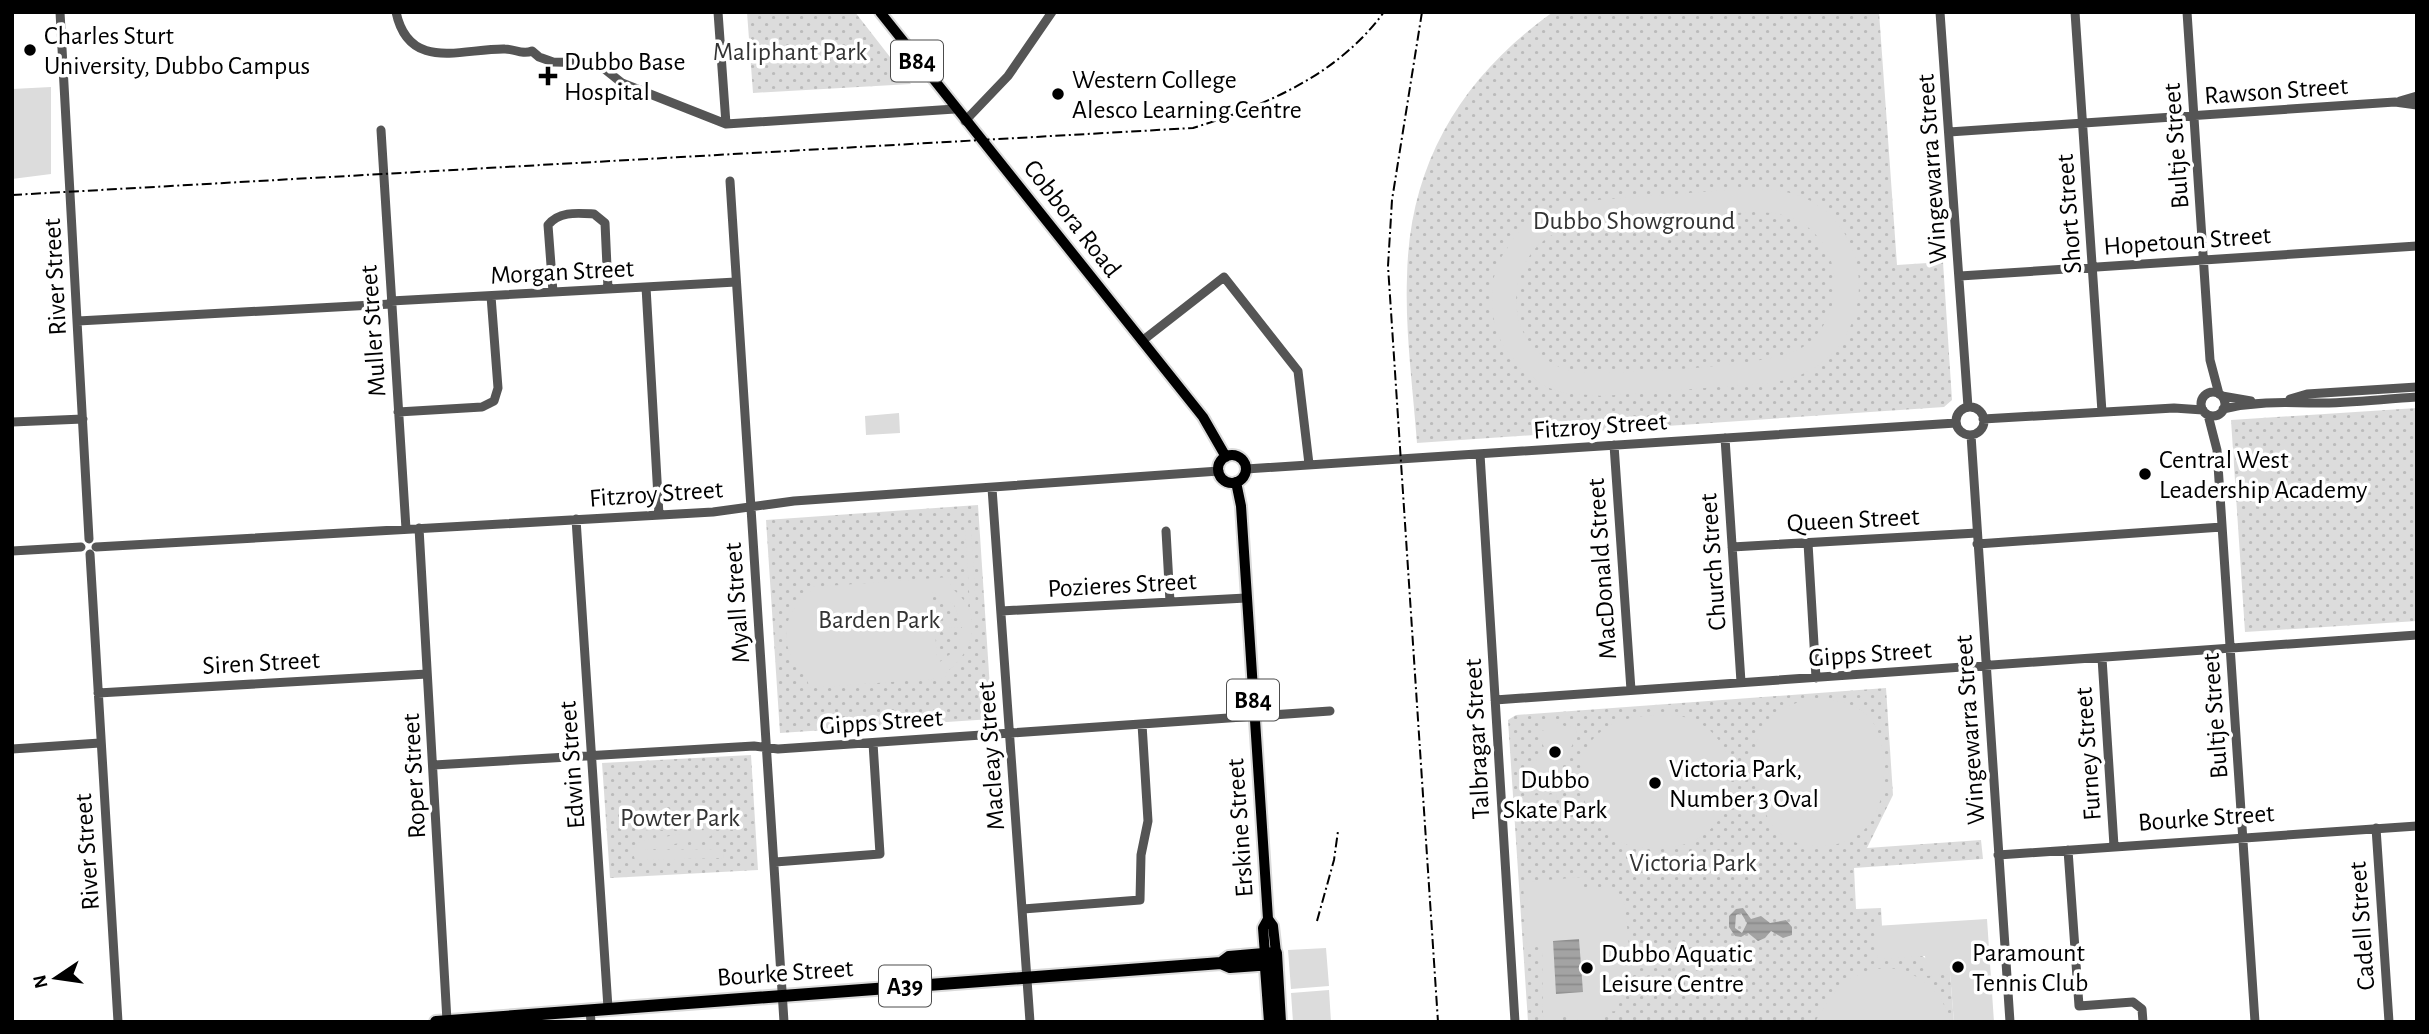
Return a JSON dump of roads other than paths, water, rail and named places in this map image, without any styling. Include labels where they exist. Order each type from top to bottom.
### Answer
[{"type":"highway","name":"Bourke Street","points":[[436,1022],[590,1016],[608,1008],[1221,963],[1230,967],[1270,959]]},
{"type":"highway","name":"Erskine Street","points":[[1270,959],[1270,1022]]},
{"type":"highway","name":"Erskine Street","points":[[1270,959],[1280,1022]]},
{"type":"main road","name":"Cobbora Road","points":[[880,12],[1210,426],[1226,457]]},
{"type":"main road","points":[[1226,457],[1239,457],[1246,469],[1243,477],[1236,482],[1225,481],[1219,471],[1220,463],[1226,457]]},
{"type":"main road","name":"Erskine Street","points":[[1236,482],[1268,919],[1273,926],[1270,959]]},
{"type":"street","name":"River Street","points":[[60,12],[97,693],[118,1022]]},
{"type":"street","points":[[396,12],[399,25],[410,40],[427,52],[442,55],[506,49],[524,53],[532,51],[553,62],[597,63],[622,83],[726,124],[955,109]]},
{"type":"street","points":[[718,12],[726,124]]},
{"type":"street","points":[[965,121],[996,91],[1052,12]]},
{"type":"street","name":"Wingewarra Street","points":[[1940,12],[1968,407]]},
{"type":"street","name":"Short Street","points":[[2075,12],[2102,412]]},
{"type":"street","name":"Bultje Street","points":[[2187,12],[2210,360],[2222,411],[2217,450],[2255,1022]]},
{"type":"street","name":"Rawson Street","points":[[2395,103],[2417,96]]},
{"type":"street","name":"Rawson Street","points":[[1949,132],[2395,103],[2417,105]]},
{"type":"street","name":"Muller Street","points":[[381,130],[405,529]]},
{"type":"street","name":"Myall Street","points":[[730,181],[784,1022]]},
{"type":"street","points":[[553,292],[548,225],[559,216],[575,214],[594,214],[605,223],[608,289]]},
{"type":"street","name":"Hopetoun Street","points":[[1960,276],[2417,246]]},
{"type":"street","points":[[1142,341],[1224,277],[1298,371],[1309,464]]},
{"type":"street","name":"Morgan Street","points":[[78,321],[736,282]]},
{"type":"street","points":[[646,287],[659,515]]},
{"type":"street","points":[[398,412],[482,407],[494,401],[498,388],[491,296]]},
{"type":"street","name":"Bultje Street","points":[[2210,360],[2204,397],[2205,413],[2217,450]]},
{"type":"street","points":[[2286,400],[2307,394],[2417,387]]},
{"type":"street","points":[[2174,408],[2204,397],[2220,395],[2257,402]]},
{"type":"street","points":[[1983,419],[2174,408],[2205,413],[2257,402],[2286,400],[2308,403],[2417,397]]},
{"type":"street","points":[[1968,407],[1980,412],[1983,419],[1979,431],[1971,435],[1963,433],[1956,423],[1960,411],[1968,407]]},
{"type":"street","points":[[12,422],[83,419]]},
{"type":"street","name":"Fitzroy Street","points":[[1246,469],[1956,423]]},
{"type":"street","name":"Wingewarra Street","points":[[1971,435],[2010,1022]]},
{"type":"street","name":"Church Street","points":[[1725,438],[1741,682]]},
{"type":"street","name":"MacDonald Street","points":[[1614,445],[1631,690]]},
{"type":"street","name":"Talbragar Street","points":[[1480,454],[1515,1022]]},
{"type":"street","name":"Fitzroy Street","points":[[91,547],[659,515],[794,501],[1219,471]]},
{"type":"street","name":"Macleay Street","points":[[992,488],[1030,1022]]},
{"type":"street","name":"Edwin Street","points":[[576,519],[608,1008]]},
{"type":"street","points":[[1978,544],[2222,527]]},
{"type":"street","name":"Roper Street","points":[[419,528],[447,1021]]},
{"type":"street","points":[[1166,531],[1170,602]]},
{"type":"street","name":"Queen Street","points":[[1732,547],[1977,533]]},
{"type":"street","points":[[1808,542],[1816,678]]},
{"type":"street","points":[[12,551],[91,547]]},
{"type":"street","name":"Pozieres Street","points":[[1001,611],[1245,598]]},
{"type":"street","name":"Gipps Street","points":[[1495,700],[2417,635]]},
{"type":"street","name":"Furney Street","points":[[2102,658],[2114,846]]},
{"type":"street","name":"Siren Street","points":[[97,693],[428,674]]},
{"type":"street","name":"Gipps Street","points":[[434,765],[873,743],[1330,711]]},
{"type":"street","points":[[1023,909],[1140,900],[1141,855],[1148,821],[1142,724]]},
{"type":"street","points":[[12,749],[100,743]]},
{"type":"street","points":[[775,862],[880,854],[873,743]]},
{"type":"street","name":"Bourke Street","points":[[1998,855],[2417,826]]},
{"type":"street","name":"Cadell Street","points":[[2376,828],[2389,1022]]},
{"type":"street","points":[[2068,850],[2079,1006],[2133,1002],[2142,1009],[2143,1022]]},
{"type":"railway","points":[[12,195],[1193,128],[1273,98],[1322,71],[1345,54],[1384,12]]},
{"type":"railway","points":[[1422,12],[1392,200],[1388,266],[1438,1022]]},
{"type":"railway","points":[[1317,921],[1334,860],[1338,831]]},
{"type":"place","name":"Charles Sturt University, Dubbo Campus","points":[[30,50]]},
{"type":"place","name":"Dubbo Base Hospital","points":[[548,76]]},
{"type":"place","name":"Western College Alesco Learning Centre","points":[[1058,94]]},
{"type":"place","name":"Central West Leadership Academy","points":[[2145,474]]},
{"type":"place","name":"Dubbo Skate Park","points":[[1555,752]]},
{"type":"place","name":"Victoria Park, Number 3 Oval","points":[[1655,783]]},
{"type":"place","name":"Paramount Tennis Club","points":[[1958,967]]},
{"type":"place","name":"Dubbo Aquatic Leisure Centre","points":[[1587,968]]},
{"type":"park label","name":"Maliphant Park","points":[[790,51]]},
{"type":"park label","name":"Dubbo Showground","points":[[1634,220]]},
{"type":"park label","name":"Barden Park","points":[[879,619]]},
{"type":"park label","name":"Powter Park","points":[[680,817]]},
{"type":"park label","name":"Victoria Park","points":[[1693,862]]}]
